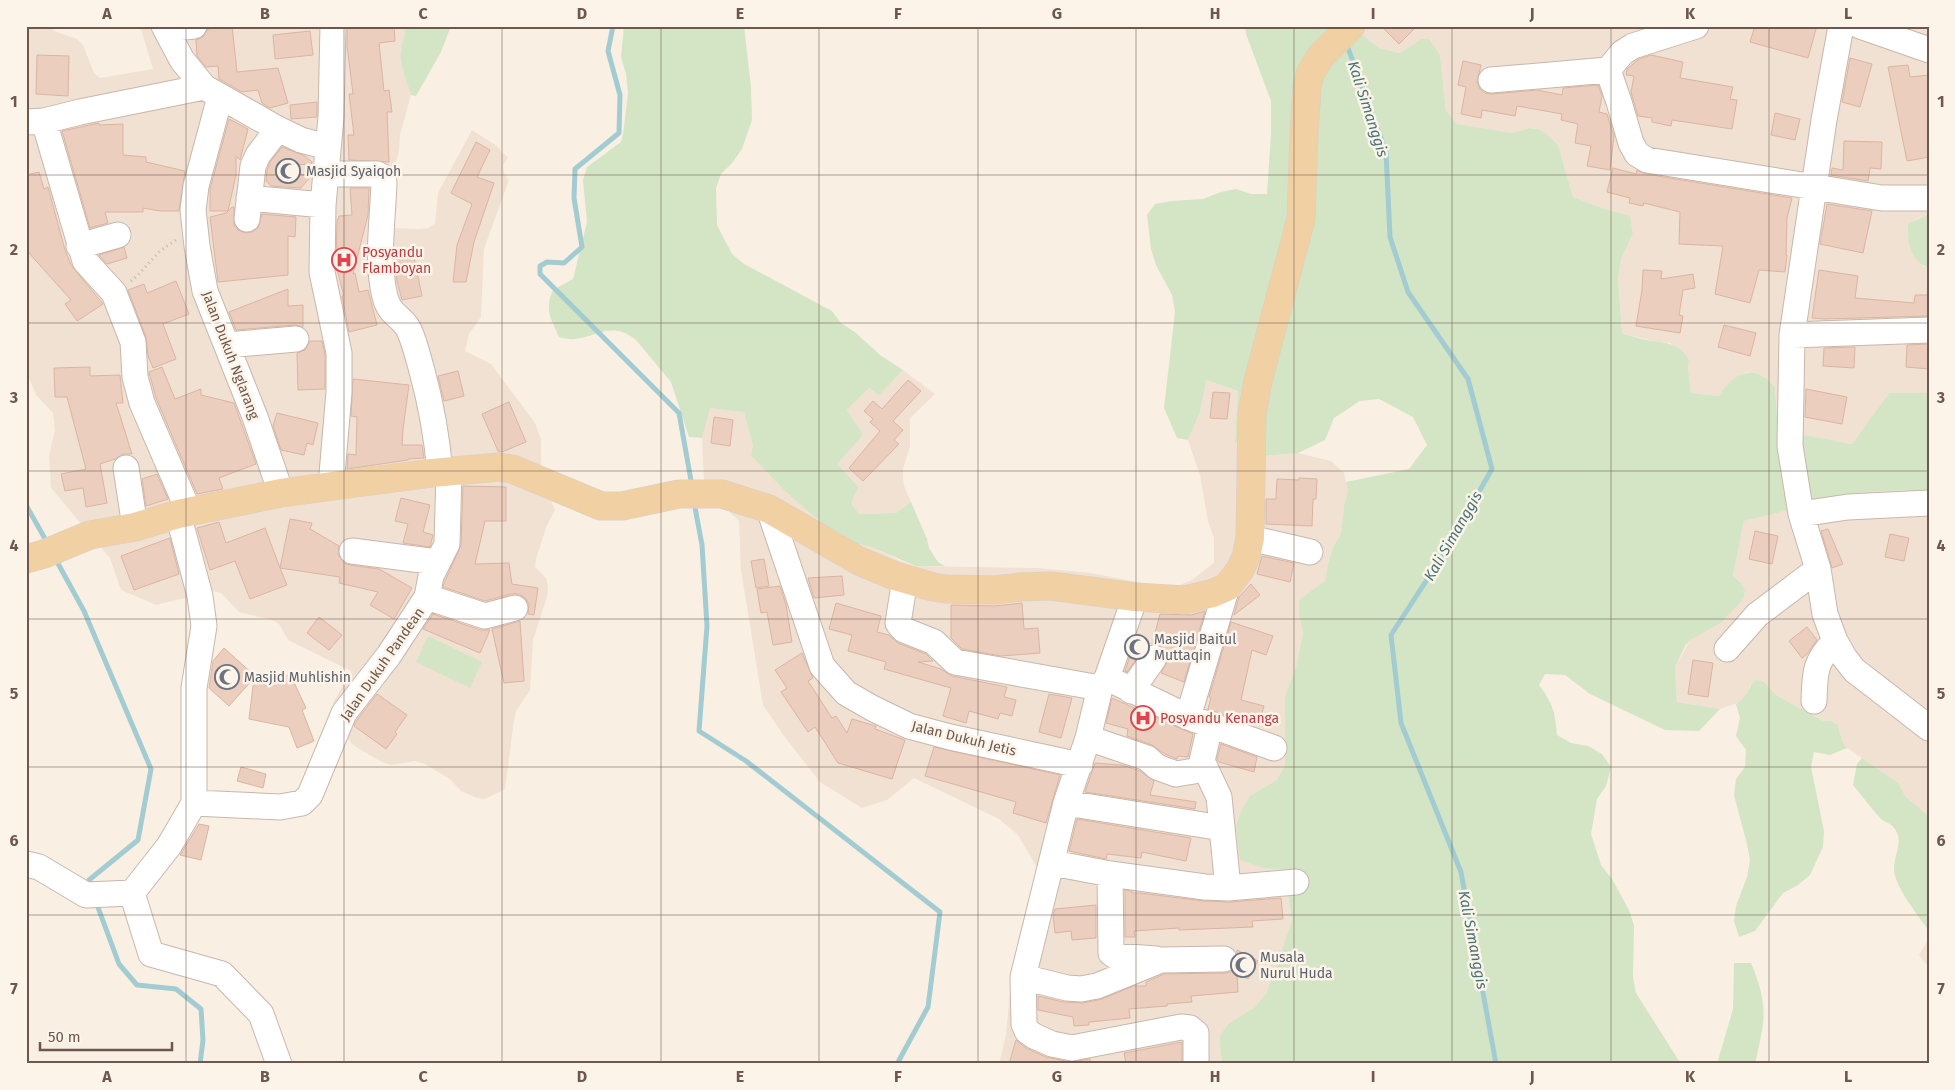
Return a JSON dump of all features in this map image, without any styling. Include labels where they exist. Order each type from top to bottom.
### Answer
[{"type":"main road","points":[[35,557],[90,535],[135,527],[184,513],[281,493],[444,472],[499,467],[512,469],[601,506],[622,506],[679,494],[722,494],[769,509],[859,561],[905,579],[933,587],[995,590],[1052,586],[1135,597],[1185,600],[1228,587],[1240,570],[1246,557],[1250,538],[1252,414],[1258,381],[1301,219],[1307,88],[1310,74],[1320,56],[1351,26]]},
{"type":"street","points":[[194,26],[165,28],[182,60],[212,92],[278,129],[301,140],[327,147]]},
{"type":"street","points":[[331,486],[339,392],[339,353],[322,272],[322,205],[331,117],[333,26]]},
{"type":"street","points":[[1491,80],[1608,70],[1622,53],[1633,46],[1696,26]]},
{"type":"street","points":[[1842,26],[1824,120],[1792,335],[1790,446],[1801,514],[1818,569],[1825,614],[1835,641],[1854,670],[1929,728]]},
{"type":"street","points":[[1860,26],[1929,50]]},
{"type":"street","points":[[1608,70],[1631,143],[1637,154],[1648,160],[1882,198],[1929,198]]},
{"type":"street","points":[[26,864],[39,867],[95,895],[132,892],[169,846],[194,803],[194,688],[204,626],[184,513],[142,403],[135,377],[134,342],[114,292],[85,261],[79,246],[62,180],[35,122],[80,112],[212,92]]},
{"type":"street","name":"Jalan Dukuh Nglarang","points":[[212,92],[193,210],[194,229],[204,291],[255,417],[281,493]]},
{"type":"street","points":[[278,129],[258,155],[253,166],[248,209],[322,205]]},
{"type":"street","name":"Jalan Dukuh Pandean","points":[[194,803],[280,807],[302,803],[310,795],[344,714],[389,655],[428,597],[431,576],[447,544],[444,472],[433,414],[409,329],[390,311],[383,287],[380,258],[383,221],[383,177],[377,174],[326,174]]},
{"type":"street","points":[[79,246],[118,235]]},
{"type":"street","points":[[1792,335],[1929,330]]},
{"type":"street","points":[[227,344],[296,339]]},
{"type":"street","points":[[126,468],[135,527]]},
{"type":"street","points":[[1801,514],[1848,507],[1929,503]]},
{"type":"street","name":"Jalan Dukuh Jetis","points":[[769,509],[822,666],[846,693],[909,726],[950,738],[1080,765]]},
{"type":"street","points":[[1250,538],[1310,552]]},
{"type":"street","points":[[352,551],[437,562]]},
{"type":"street","points":[[1727,649],[1757,615],[1818,569]]},
{"type":"street","points":[[905,579],[898,623],[904,630],[934,642],[955,662],[1103,683],[1131,691],[1199,721],[1274,748]]},
{"type":"street","points":[[1228,587],[1199,721],[1202,761],[1219,796],[1228,888]]},
{"type":"street","points":[[428,597],[486,616],[515,608]]},
{"type":"street","points":[[1135,597],[1103,683],[1080,765],[1066,803],[1053,862],[1023,977],[1024,1024],[1027,1031],[1034,1036],[1052,1044],[1072,1048],[1182,1027],[1190,1028],[1196,1033],[1196,1064]]},
{"type":"street","points":[[1814,701],[1818,665],[1823,654],[1835,641]]},
{"type":"street","points":[[1131,691],[1154,658]]},
{"type":"street","points":[[1088,738],[1147,758],[1157,768],[1176,774],[1206,769]]},
{"type":"street","points":[[1066,803],[1222,828]]},
{"type":"street","points":[[1053,862],[1110,874],[1205,888],[1228,888],[1296,882]]},
{"type":"street","points":[[1110,874],[1111,953],[1115,956],[1161,960],[1224,959]]},
{"type":"street","points":[[132,892],[151,954],[222,974],[262,1014],[280,1064]]},
{"type":"street","points":[[1023,977],[1067,988],[1081,989],[1097,986],[1161,960]]},
{"type":"path","points":[[114,292],[138,276],[160,251],[194,229]]},
{"type":"shaded area","points":[[26,26],[52,26],[54,31],[77,39],[83,45],[94,73],[100,78],[153,69],[140,26],[405,26],[406,32],[401,51],[401,61],[411,95],[384,208],[394,228],[419,229],[428,228],[435,224],[438,193],[472,130],[497,146],[508,158],[503,165],[504,174],[509,180],[484,249],[481,317],[469,334],[465,351],[491,364],[535,423],[541,439],[541,475],[555,510],[547,525],[536,559],[535,567],[546,578],[548,586],[547,597],[533,640],[530,690],[516,711],[514,720],[505,789],[485,799],[477,798],[461,791],[450,779],[423,763],[415,761],[391,765],[361,750],[352,744],[333,721],[333,703],[351,671],[288,640],[279,624],[272,620],[239,612],[221,593],[213,591],[156,605],[121,590],[110,558],[51,488],[49,455],[55,430],[53,413],[36,395],[26,371]]},
{"type":"shaded area","points":[[1350,26],[1929,26],[1929,214],[1915,220],[1923,266],[1929,268],[1929,393],[1889,393],[1852,444],[1778,430],[1775,387],[1763,376],[1746,372],[1724,389],[1719,396],[1691,393],[1689,360],[1670,343],[1653,341],[1622,333],[1618,278],[1621,260],[1633,233],[1630,216],[1573,197],[1558,145],[1538,129],[1529,128],[1512,133],[1456,125],[1446,111],[1440,55],[1421,39],[1400,53],[1379,48]]},
{"type":"shaded area","points":[[903,370],[935,394],[910,418],[910,446],[903,469],[903,477],[904,486],[911,502],[896,513],[859,514],[851,503],[836,464],[863,435],[847,410],[869,388],[879,394]]},
{"type":"shaded area","points":[[1205,380],[1238,391],[1235,442],[1264,456],[1298,453],[1331,461],[1344,473],[1348,490],[1341,534],[1333,547],[1325,582],[1299,600],[1299,616],[1303,632],[1296,667],[1285,696],[1285,766],[1278,780],[1250,796],[1264,868],[1284,870],[1292,921],[1266,994],[1255,1007],[1228,1024],[1219,1037],[1222,1064],[999,1064],[1006,1035],[1011,981],[1051,891],[1018,835],[999,819],[914,778],[887,800],[862,808],[820,782],[784,736],[763,705],[741,570],[739,521],[724,507],[705,501],[702,438],[709,408],[744,411],[753,446],[786,492],[825,526],[854,543],[871,547],[901,561],[916,566],[1038,568],[1091,573],[1148,584],[1177,586],[1192,580],[1214,563],[1214,538],[1208,521],[1200,475],[1188,440],[1200,412]]},
{"type":"shaded area","points":[[1911,490],[1929,516],[1929,816],[1906,797],[1898,783],[1847,748],[1842,741],[1838,725],[1831,721],[1823,721],[1776,695],[1764,682],[1750,686],[1743,701],[1720,709],[1677,702],[1675,667],[1690,640],[1744,598],[1745,590],[1733,576],[1744,521],[1865,492]]},
{"type":"shaded area","points":[[1929,938],[1929,968],[1919,955]]},
{"type":"green space","points":[[405,26],[451,26],[441,52],[416,96],[411,95],[401,62]]},
{"type":"green space","points":[[624,26],[744,26],[751,87],[752,120],[742,149],[721,174],[716,188],[717,225],[732,254],[744,264],[832,311],[841,323],[856,333],[880,355],[903,370],[879,395],[869,388],[847,410],[863,435],[837,464],[858,487],[851,503],[859,514],[896,513],[911,502],[929,548],[938,562],[945,566],[916,566],[871,547],[854,543],[825,526],[786,492],[751,455],[753,446],[744,412],[710,408],[702,438],[689,437],[671,382],[636,340],[628,334],[620,331],[606,331],[573,339],[559,337],[553,325],[549,303],[553,290],[573,279],[587,222],[583,180],[587,167],[621,142],[623,135],[628,93],[626,74],[621,57]]},
{"type":"green space","points":[[1245,26],[1350,26],[1379,48],[1400,53],[1421,39],[1429,39],[1440,55],[1446,111],[1456,124],[1512,133],[1529,128],[1538,129],[1545,133],[1558,145],[1573,197],[1630,216],[1633,233],[1621,260],[1618,278],[1622,333],[1645,340],[1669,344],[1682,351],[1689,360],[1691,393],[1719,396],[1732,380],[1743,374],[1755,373],[1766,378],[1775,387],[1778,430],[1852,444],[1889,393],[1929,393],[1929,516],[1910,490],[1865,492],[1744,521],[1733,576],[1745,590],[1744,598],[1722,622],[1690,640],[1675,667],[1677,702],[1720,709],[1699,731],[1665,730],[1590,694],[1565,675],[1545,674],[1539,685],[1553,708],[1557,735],[1571,743],[1588,746],[1602,754],[1611,767],[1606,786],[1597,799],[1591,834],[1601,865],[1612,879],[1629,910],[1634,926],[1633,977],[1636,993],[1681,1064],[1222,1064],[1219,1037],[1228,1024],[1255,1007],[1266,994],[1292,921],[1284,870],[1264,868],[1240,860],[1236,826],[1241,811],[1250,796],[1277,780],[1285,766],[1285,696],[1296,667],[1303,632],[1299,616],[1299,600],[1325,581],[1333,547],[1341,534],[1348,490],[1346,482],[1409,469],[1427,445],[1413,417],[1379,399],[1360,401],[1334,418],[1325,440],[1298,453],[1264,456],[1235,442],[1238,391],[1206,380],[1200,412],[1188,440],[1177,438],[1164,408],[1175,312],[1172,295],[1156,265],[1151,249],[1147,215],[1155,204],[1203,199],[1236,189],[1251,194],[1267,194],[1271,101],[1246,34]]},
{"type":"green space","points":[[1929,214],[1929,268],[1917,260],[1911,250],[1908,238],[1908,224]]},
{"type":"green space","points":[[428,636],[482,662],[470,688],[416,662]]},
{"type":"green space","points":[[1756,680],[1764,682],[1776,695],[1823,721],[1831,721],[1838,725],[1842,741],[1847,748],[1830,755],[1814,752],[1811,767],[1824,831],[1823,847],[1810,875],[1798,885],[1783,893],[1755,931],[1739,937],[1734,921],[1736,906],[1747,877],[1750,860],[1734,795],[1736,779],[1745,767],[1746,750],[1736,736],[1740,718],[1736,704],[1740,702]]},
{"type":"green space","points":[[1862,758],[1898,783],[1906,797],[1929,816],[1929,931],[1899,886],[1896,878],[1894,866],[1899,839],[1898,834],[1892,825],[1880,818],[1853,785],[1857,764]]},
{"type":"green space","points":[[1734,963],[1751,963],[1761,991],[1764,1013],[1755,1064],[1717,1064],[1733,1009]]},
{"type":"building","points":[[232,26],[237,72],[278,68],[288,103],[270,108],[262,103],[258,90],[242,92],[219,79],[218,66],[206,67],[197,56],[196,40],[203,37],[208,29]]},
{"type":"building","points":[[347,26],[394,26],[395,41],[379,43],[384,91],[389,90],[392,112],[387,112],[389,162],[349,160],[348,135],[354,135],[349,94],[353,94],[347,46]]},
{"type":"building","points":[[1381,26],[1417,26],[1399,44]]},
{"type":"building","points":[[1755,26],[1807,26],[1816,29],[1808,58],[1750,42]]},
{"type":"building","points":[[310,31],[313,55],[275,59],[273,35]]},
{"type":"building","points":[[37,55],[69,56],[68,96],[36,94]]},
{"type":"building","points":[[1651,55],[1683,62],[1680,78],[1733,87],[1730,99],[1737,100],[1732,129],[1672,120],[1671,126],[1652,122],[1652,118],[1638,116],[1631,92],[1634,76],[1626,75],[1627,69],[1639,59]]},
{"type":"building","points":[[1850,58],[1872,64],[1860,107],[1842,102]]},
{"type":"building","points":[[1463,61],[1481,65],[1477,82],[1480,89],[1485,93],[1537,90],[1562,95],[1563,88],[1598,85],[1602,96],[1599,112],[1607,114],[1614,136],[1610,170],[1587,166],[1591,146],[1575,143],[1578,124],[1561,120],[1562,114],[1517,106],[1515,116],[1482,110],[1481,118],[1461,114],[1466,87],[1458,85]]},
{"type":"building","points":[[1908,65],[1910,77],[1929,75],[1929,157],[1907,161],[1888,67]]},
{"type":"building","points":[[317,102],[317,117],[291,119],[290,105]]},
{"type":"building","points":[[1775,113],[1800,119],[1795,140],[1771,135]]},
{"type":"building","points":[[229,119],[248,129],[240,160],[236,156],[236,175],[228,211],[210,211],[210,189]]},
{"type":"building","points":[[99,123],[99,125],[123,124],[123,155],[146,157],[146,162],[185,171],[179,211],[160,211],[143,208],[143,212],[105,212],[108,223],[90,228],[62,131]]},
{"type":"building","points":[[1844,141],[1882,142],[1881,169],[1870,168],[1868,181],[1831,175],[1832,168],[1843,170]]},
{"type":"building","points":[[476,142],[490,150],[477,177],[494,183],[474,242],[466,282],[453,282],[457,245],[472,204],[451,193]]},
{"type":"building","name":"Masjid Syaiqoh","points":[[282,147],[305,156],[312,162],[312,164],[295,165],[295,173],[311,176],[301,188],[271,186],[266,181],[270,162]]},
{"type":"building","points":[[1613,168],[1636,174],[1637,170],[1645,174],[1792,198],[1787,218],[1785,272],[1759,270],[1750,303],[1715,294],[1723,246],[1679,244],[1680,212],[1644,203],[1643,206],[1629,203],[1630,198],[1607,192]]},
{"type":"building","points":[[39,172],[44,189],[48,187],[65,250],[71,265],[103,304],[77,321],[65,304],[71,300],[29,253],[26,244],[26,175]]},
{"type":"building","points":[[350,188],[369,188],[368,215],[353,274],[355,273],[359,292],[368,290],[377,325],[349,332],[342,296],[344,296],[336,265],[337,221],[339,216],[352,215]]},
{"type":"building","points":[[1827,204],[1872,211],[1863,253],[1820,244]]},
{"type":"building","points":[[234,207],[234,225],[238,230],[245,233],[252,232],[258,228],[262,214],[296,217],[295,237],[288,236],[288,275],[218,282],[210,217],[226,213]]},
{"type":"building","points":[[124,247],[127,258],[107,264],[99,255]]},
{"type":"building","points":[[413,252],[422,296],[402,300],[397,281],[395,256]]},
{"type":"building","points":[[1643,270],[1662,271],[1661,279],[1693,274],[1695,288],[1683,290],[1679,315],[1683,316],[1680,333],[1636,326]]},
{"type":"building","points":[[1819,270],[1858,276],[1855,298],[1914,303],[1915,295],[1929,295],[1929,316],[1812,318]]},
{"type":"building","points":[[176,281],[189,314],[163,324],[176,359],[153,368],[148,356],[146,337],[128,290],[144,284],[147,293]]},
{"type":"building","points":[[288,289],[288,306],[303,305],[303,327],[295,325],[236,330],[229,312]]},
{"type":"building","points":[[1724,325],[1756,333],[1750,356],[1718,347]]},
{"type":"building","points":[[310,341],[322,341],[325,354],[325,389],[298,390],[297,353],[305,350]]},
{"type":"building","points":[[1929,344],[1929,369],[1906,367],[1907,345]]},
{"type":"building","points":[[1855,347],[1854,368],[1823,366],[1824,348]]},
{"type":"building","points":[[90,367],[90,376],[120,375],[123,403],[116,403],[132,454],[123,454],[100,464],[107,503],[86,507],[83,488],[65,491],[61,474],[86,469],[67,397],[55,397],[54,368]]},
{"type":"building","points":[[162,367],[175,399],[201,389],[201,395],[234,403],[256,464],[219,478],[223,489],[197,494],[156,398],[149,372]]},
{"type":"building","points":[[458,371],[464,396],[444,401],[438,376]]},
{"type":"building","points":[[353,379],[409,385],[402,445],[422,445],[424,458],[347,469],[348,454],[356,455],[357,417],[351,416]]},
{"type":"building","points":[[908,380],[921,391],[893,421],[903,430],[894,440],[899,444],[863,481],[849,468],[880,431],[870,422],[873,419],[864,411],[873,401],[882,409]]},
{"type":"building","points":[[1806,389],[1847,397],[1842,424],[1805,417]]},
{"type":"building","points":[[1213,392],[1230,393],[1227,419],[1210,418]]},
{"type":"building","points":[[509,402],[526,442],[502,452],[498,451],[482,414]]},
{"type":"building","points":[[277,413],[318,423],[313,445],[307,443],[304,455],[281,450],[273,426]]},
{"type":"building","points":[[714,417],[733,420],[730,446],[711,443]]},
{"type":"building","points":[[157,474],[168,499],[146,506],[142,479]]},
{"type":"building","points":[[1299,478],[1317,479],[1316,499],[1313,499],[1312,526],[1266,524],[1266,499],[1276,499],[1277,479],[1299,480]]},
{"type":"building","points":[[463,486],[506,487],[506,521],[485,521],[475,564],[509,563],[512,584],[538,588],[534,615],[528,614],[529,604],[519,594],[511,594],[485,601],[443,587],[461,545]]},
{"type":"building","points":[[401,498],[430,505],[423,532],[433,535],[430,547],[403,543],[408,524],[395,521]]},
{"type":"building","points":[[290,519],[312,523],[310,529],[339,546],[338,554],[344,563],[379,569],[412,588],[394,619],[370,605],[378,592],[339,583],[340,577],[280,568]]},
{"type":"building","points":[[219,522],[226,543],[265,528],[287,585],[250,599],[235,561],[210,570],[197,528]]},
{"type":"building","points":[[1828,529],[1843,564],[1832,568],[1821,531]]},
{"type":"building","points":[[1755,531],[1778,536],[1772,564],[1749,559]]},
{"type":"building","points":[[1890,534],[1909,538],[1904,561],[1885,557]]},
{"type":"building","points":[[170,538],[179,574],[134,590],[121,556]]},
{"type":"building","points":[[1262,556],[1294,563],[1290,582],[1257,574]]},
{"type":"building","points":[[764,559],[769,586],[756,588],[751,561]]},
{"type":"building","points":[[842,576],[844,595],[814,598],[808,578]]},
{"type":"building","points":[[1251,584],[1260,595],[1234,615],[1239,597]]},
{"type":"building","points":[[780,586],[786,605],[792,642],[773,645],[767,612],[761,613],[757,589]]},
{"type":"building","points":[[836,603],[881,616],[877,632],[889,635],[898,643],[926,654],[933,661],[918,662],[941,669],[952,676],[1007,687],[1004,697],[1016,700],[1012,716],[1000,713],[998,719],[969,711],[966,723],[943,716],[951,688],[884,669],[886,662],[848,651],[852,635],[829,629]]},
{"type":"building","points":[[1022,603],[1024,629],[1038,628],[1040,653],[1001,656],[962,649],[951,638],[951,605],[995,606]]},
{"type":"building","points":[[1205,611],[1184,682],[1161,673],[1168,660],[1167,652],[1162,646],[1152,644],[1160,614],[1191,615]]},
{"type":"building","points":[[433,614],[481,630],[490,630],[480,653],[423,629]]},
{"type":"building","points":[[319,617],[342,635],[329,650],[307,633]]},
{"type":"building","points":[[520,621],[524,681],[504,683],[492,629]]},
{"type":"building","points":[[1231,622],[1273,636],[1266,655],[1252,650],[1241,700],[1264,706],[1260,720],[1236,714],[1235,719],[1208,709],[1211,698],[1209,697]]},
{"type":"building","points":[[1807,627],[1817,640],[1802,658],[1789,641]]},
{"type":"building","points":[[1137,634],[1147,645],[1127,672],[1125,671]]},
{"type":"building","points":[[224,648],[266,686],[290,674],[306,708],[302,710],[314,741],[297,748],[289,727],[249,719],[254,678],[229,706],[209,688],[213,661]]},
{"type":"building","points":[[802,653],[813,678],[808,681],[832,718],[836,716],[847,733],[852,719],[876,726],[875,729],[905,740],[892,779],[838,763],[815,727],[808,732],[781,692],[787,688],[775,670]]},
{"type":"building","points":[[1693,660],[1713,663],[1708,697],[1688,694]]},
{"type":"building","points":[[377,694],[407,715],[386,749],[354,726]]},
{"type":"building","points":[[1049,694],[1072,698],[1061,738],[1039,732]]},
{"type":"building","points":[[1112,698],[1193,734],[1188,757],[1178,756],[1177,759],[1165,754],[1152,745],[1127,736],[1128,729],[1106,723]]},
{"type":"building","points":[[1221,744],[1257,757],[1254,772],[1219,762],[1217,759]]},
{"type":"building","points":[[934,747],[1060,775],[1046,823],[1013,813],[1016,802],[925,776]]},
{"type":"building","points":[[1095,763],[1122,765],[1140,771],[1154,781],[1150,795],[1196,802],[1195,809],[1085,792]]},
{"type":"building","points":[[241,767],[266,774],[263,788],[237,781]]},
{"type":"building","points":[[1077,819],[1191,838],[1186,861],[1142,852],[1141,858],[1107,854],[1106,859],[1069,851]]},
{"type":"building","points":[[199,824],[209,826],[201,860],[180,855]]},
{"type":"building","points":[[1125,890],[1132,891],[1132,893],[1204,901],[1229,902],[1281,898],[1283,919],[1252,921],[1253,927],[1134,931],[1135,937],[1125,937]]},
{"type":"building","points":[[1096,905],[1096,938],[1072,940],[1071,931],[1055,933],[1053,915],[1055,909]]},
{"type":"building","points":[[1237,950],[1258,961],[1248,979],[1237,973],[1238,992],[1191,996],[1192,1002],[1129,1009],[1130,1018],[1089,1022],[1089,1025],[1074,1026],[1073,1017],[1038,1010],[1038,996],[1064,1002],[1083,1003],[1102,999],[1134,986],[1146,986],[1146,982],[1164,974],[1231,972],[1237,966]]},
{"type":"building","points":[[1016,1040],[1026,1048],[1046,1057],[1070,1062],[1090,1059],[1090,1064],[1009,1064]]},
{"type":"building","points":[[1182,1042],[1182,1064],[1126,1064],[1124,1053]]},
{"type":"waterway","points":[[613,26],[608,51],[620,95],[619,133],[575,169],[574,198],[582,247],[564,263],[547,262],[540,266],[540,274],[679,413],[692,486]]},
{"type":"waterway","name":"Kali Simanggis","points":[[1344,44],[1348,48],[1386,152],[1390,237],[1408,292],[1468,379],[1492,469],[1443,555],[1391,635],[1401,723],[1461,872],[1496,1064]]},
{"type":"waterway","points":[[694,502],[702,545],[707,626],[699,731],[746,761],[940,912],[928,1007],[897,1064]]},
{"type":"waterway","points":[[26,505],[48,544]]},
{"type":"waterway","points":[[55,558],[84,611],[151,769],[138,840],[89,880],[92,887]]},
{"type":"waterway","points":[[96,902],[119,964],[137,985],[176,989],[201,1009],[203,1040],[200,1064]]},
{"type":"place","name":"Masjid Syaiqoh","points":[[288,171]]},
{"type":"place","name":"Posyandu Flamboyan","points":[[344,260]]},
{"type":"place","name":"Masjid Baitul Muttaqin","points":[[1137,647]]},
{"type":"place","name":"Masjid Muhlishin","points":[[227,677]]},
{"type":"place","name":"Posyandu Kenanga","points":[[1143,718]]},
{"type":"place","name":"Musala Nurul Huda","points":[[1243,965]]}]
